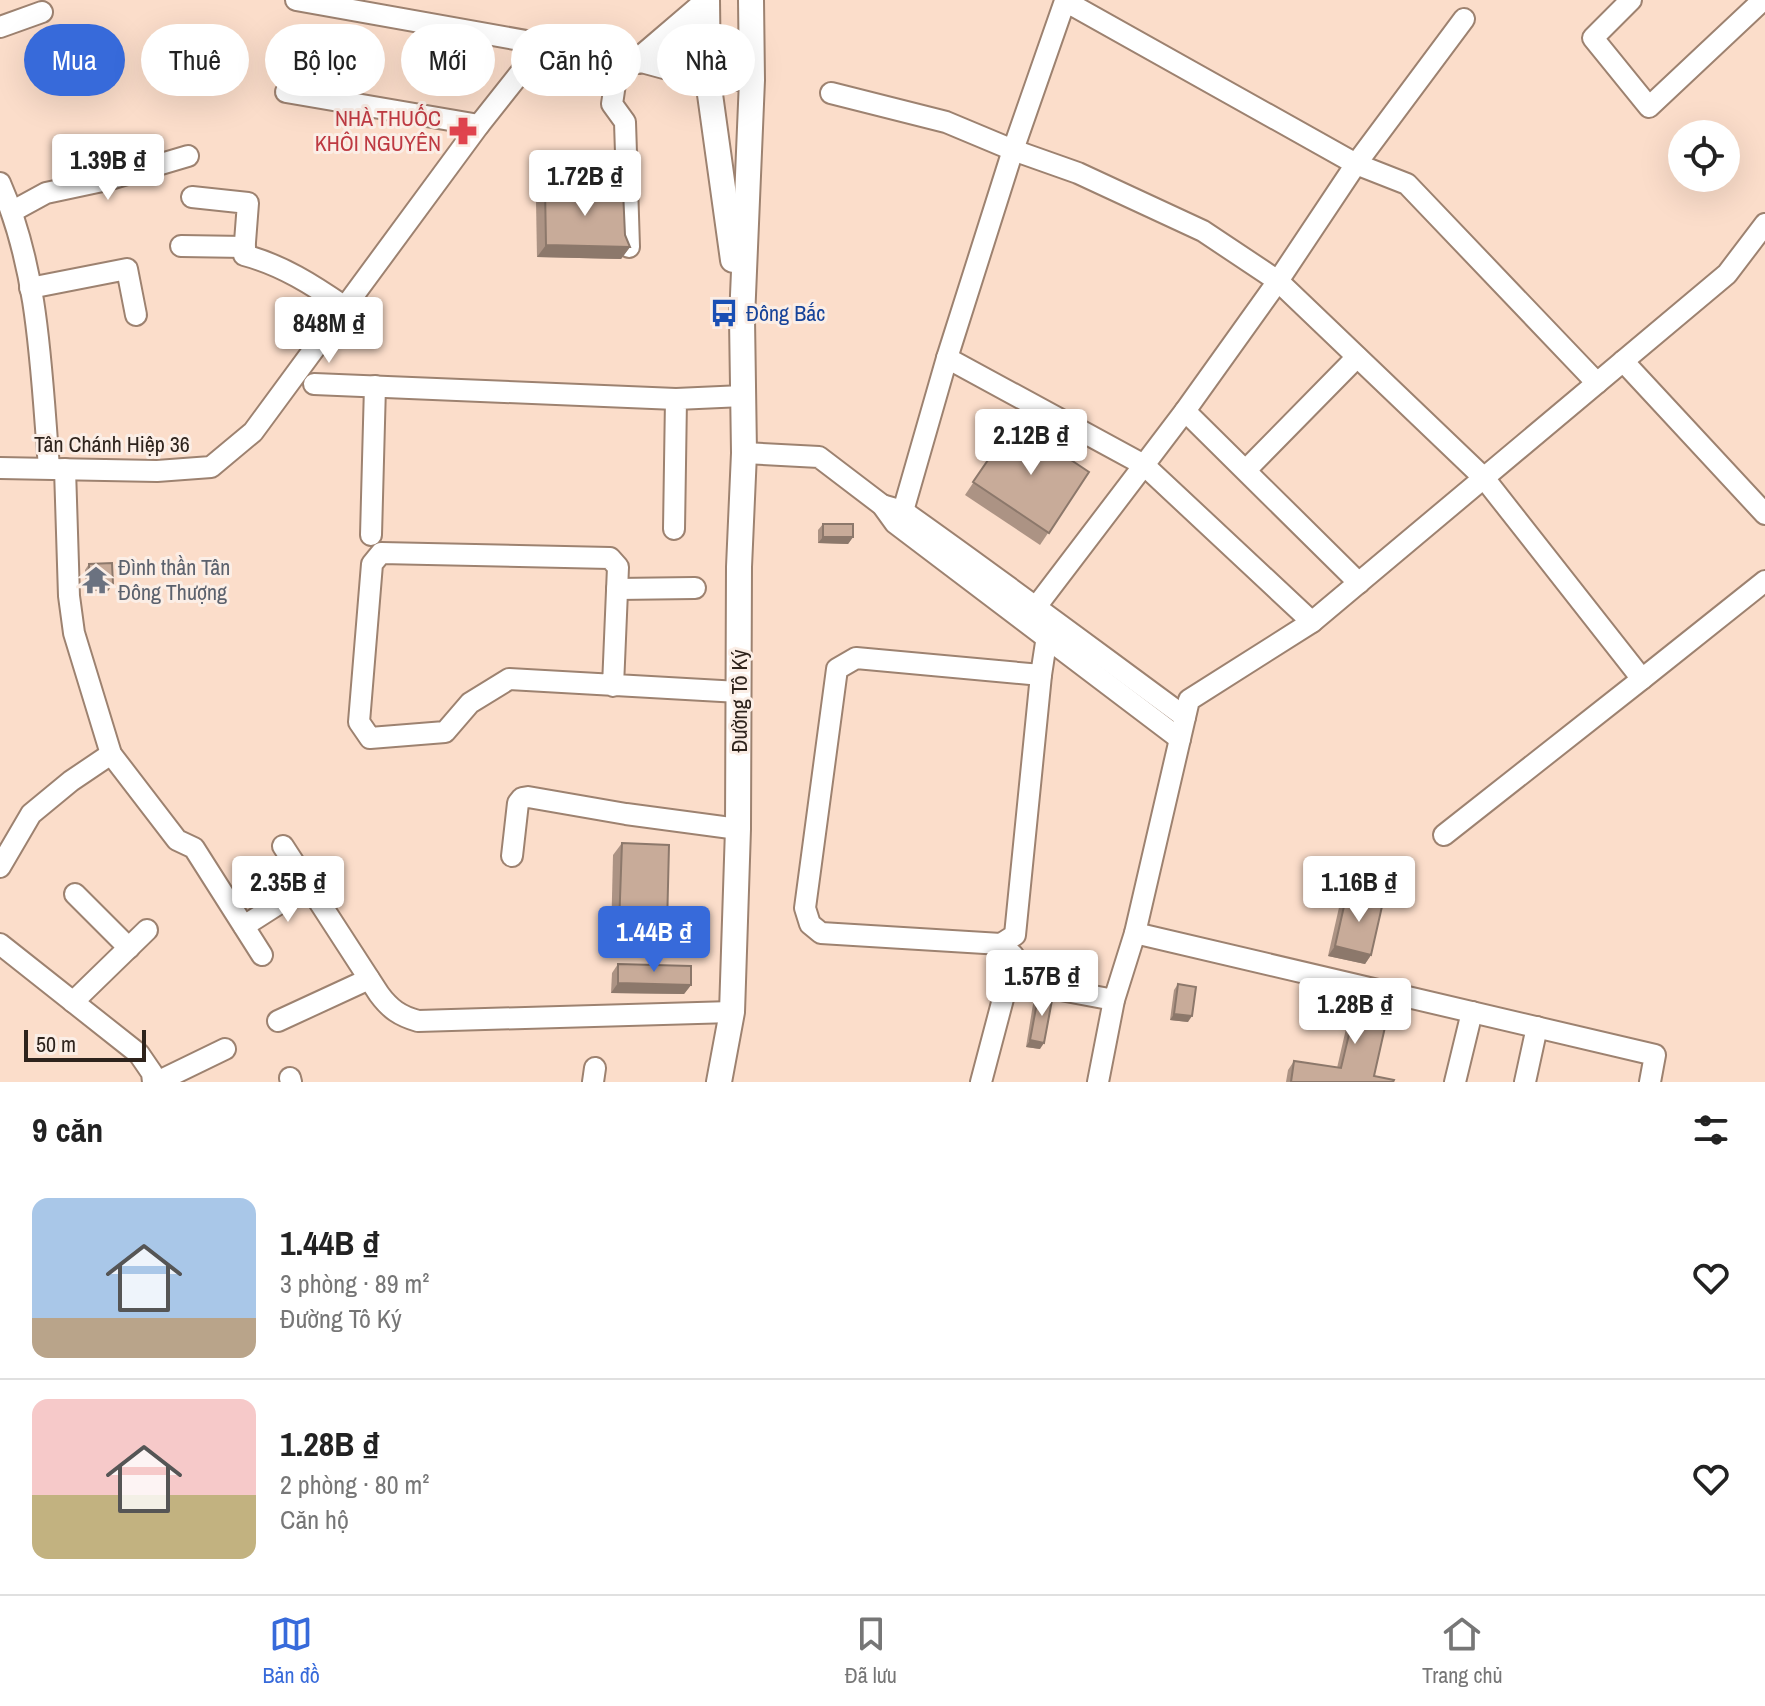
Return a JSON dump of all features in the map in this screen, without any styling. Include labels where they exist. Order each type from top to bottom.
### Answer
[{"type":"main road","name":"Đường Tô Ký","points":[[751,0],[751,24]]},
{"type":"main road","name":"Đường Tô Ký","points":[[707,1],[707,24]]},
{"type":"main road","points":[[641,50],[707,1]]},
{"type":"main road","name":"Đường Tô Ký","points":[[710,96],[742,319]]},
{"type":"main road","name":"Đường Tô Ký","points":[[719,1082],[732,1012],[738,829],[739,567],[744,453],[742,319],[751,96]]},
{"type":"street","points":[[296,0],[511,37]]},
{"type":"street","points":[[899,517],[1063,0],[1356,164],[1407,184],[1597,383]]},
{"type":"street","points":[[1631,0],[1593,38],[1649,107],[1763,0]]},
{"type":"street","points":[[0,27],[42,12]]},
{"type":"street","points":[[1031,613],[1185,411],[1278,281],[1356,164],[1464,19]]},
{"type":"street","name":"Tân Chánh Hiệp 36","points":[[0,468],[157,471],[211,467],[253,432],[511,85]]},
{"type":"street","points":[[831,93],[946,122],[1078,173],[1203,231],[1278,281],[1484,478],[1642,679]]},
{"type":"street","points":[[309,96],[479,125]]},
{"type":"street","points":[[615,96],[612,104],[625,122],[629,247]]},
{"type":"street","points":[[9,217],[46,193],[107,180],[188,156]]},
{"type":"street","points":[[0,183],[37,321],[57,468],[74,633],[111,754],[177,840],[194,848],[262,955]]},
{"type":"street","points":[[192,197],[248,203],[244,255],[271,262],[312,284],[345,307]]},
{"type":"street","points":[[1098,1082],[1114,1000],[1135,933],[1189,700],[1312,622],[1727,274],[1765,224]]},
{"type":"street","points":[[181,246],[245,247]]},
{"type":"street","points":[[30,288],[127,269],[136,315]]},
{"type":"street","points":[[1246,470],[1357,357]]},
{"type":"street","points":[[947,358],[1144,465],[1312,622]]},
{"type":"street","points":[[1623,361],[1765,514]]},
{"type":"street","points":[[314,384],[676,399],[743,396]]},
{"type":"street","points":[[371,535],[375,386]]},
{"type":"street","points":[[674,529],[676,399]]},
{"type":"street","points":[[1185,411],[1359,583]]},
{"type":"street","points":[[744,453],[819,457],[1031,613],[1070,633],[1185,717]]},
{"type":"street","points":[[613,686],[618,567],[610,558],[381,553],[372,564],[359,722],[370,738],[445,732],[470,703],[509,679],[613,686],[739,692]]},
{"type":"street","points":[[1444,835],[1765,581]]},
{"type":"street","points":[[617,589],[695,588]]},
{"type":"street","points":[[1031,613],[1047,636],[1180,739]]},
{"type":"street","points":[[1041,675],[856,658],[837,669],[805,908],[810,924],[821,933],[1001,944],[1015,935],[1047,636]]},
{"type":"street","points":[[0,867],[31,814],[111,754]]},
{"type":"street","points":[[512,856],[518,803],[528,797],[738,829]]},
{"type":"street","points":[[283,846],[379,994],[397,1013],[418,1021],[732,1012]]},
{"type":"street","points":[[244,926],[308,885]]},
{"type":"street","points":[[75,894],[129,948]]},
{"type":"street","points":[[73,1002],[147,930]]},
{"type":"street","points":[[1135,933],[1655,1055],[1650,1082]]},
{"type":"street","points":[[0,944],[139,1054],[155,1082],[225,1049]]},
{"type":"street","points":[[981,1082],[1013,955],[1001,944]]},
{"type":"street","points":[[278,1021],[369,979]]},
{"type":"street","points":[[1008,980],[1114,1000]]},
{"type":"street","points":[[1455,1082],[1472,1012]]},
{"type":"street","points":[[1525,1082],[1537,1027]]},
{"type":"building","points":[[545,188],[623,190],[625,235],[630,247],[546,245]]},
{"type":"building","points":[[1014,422],[1089,472],[1049,533],[973,482]]},
{"type":"building","points":[[823,524],[853,524],[853,537],[823,537]]},
{"type":"building","points":[[112,563],[113,584],[90,585],[89,564]]},
{"type":"building","points":[[622,843],[669,845],[667,927],[619,926]]},
{"type":"building","points":[[1347,893],[1383,902],[1371,955],[1335,946]]},
{"type":"building","points":[[618,964],[691,966],[691,985],[618,983]]},
{"type":"building","points":[[1178,984],[1196,987],[1192,1016],[1174,1014]]},
{"type":"building","points":[[1360,988],[1392,996],[1374,1076],[1393,1082],[1291,1082],[1294,1061],[1341,1068]]},
{"type":"building","points":[[1039,992],[1053,995],[1044,1043],[1030,1040]]},
{"type":"place","name":"NHÀ THUỐC KHÔI NGUYÊN","points":[[463,131]]},
{"type":"place","name":"Đông Bắc","points":[[724,313]]},
{"type":"place","name":"Đình thần Tân Đông Thượng","points":[[96,580]]}]
